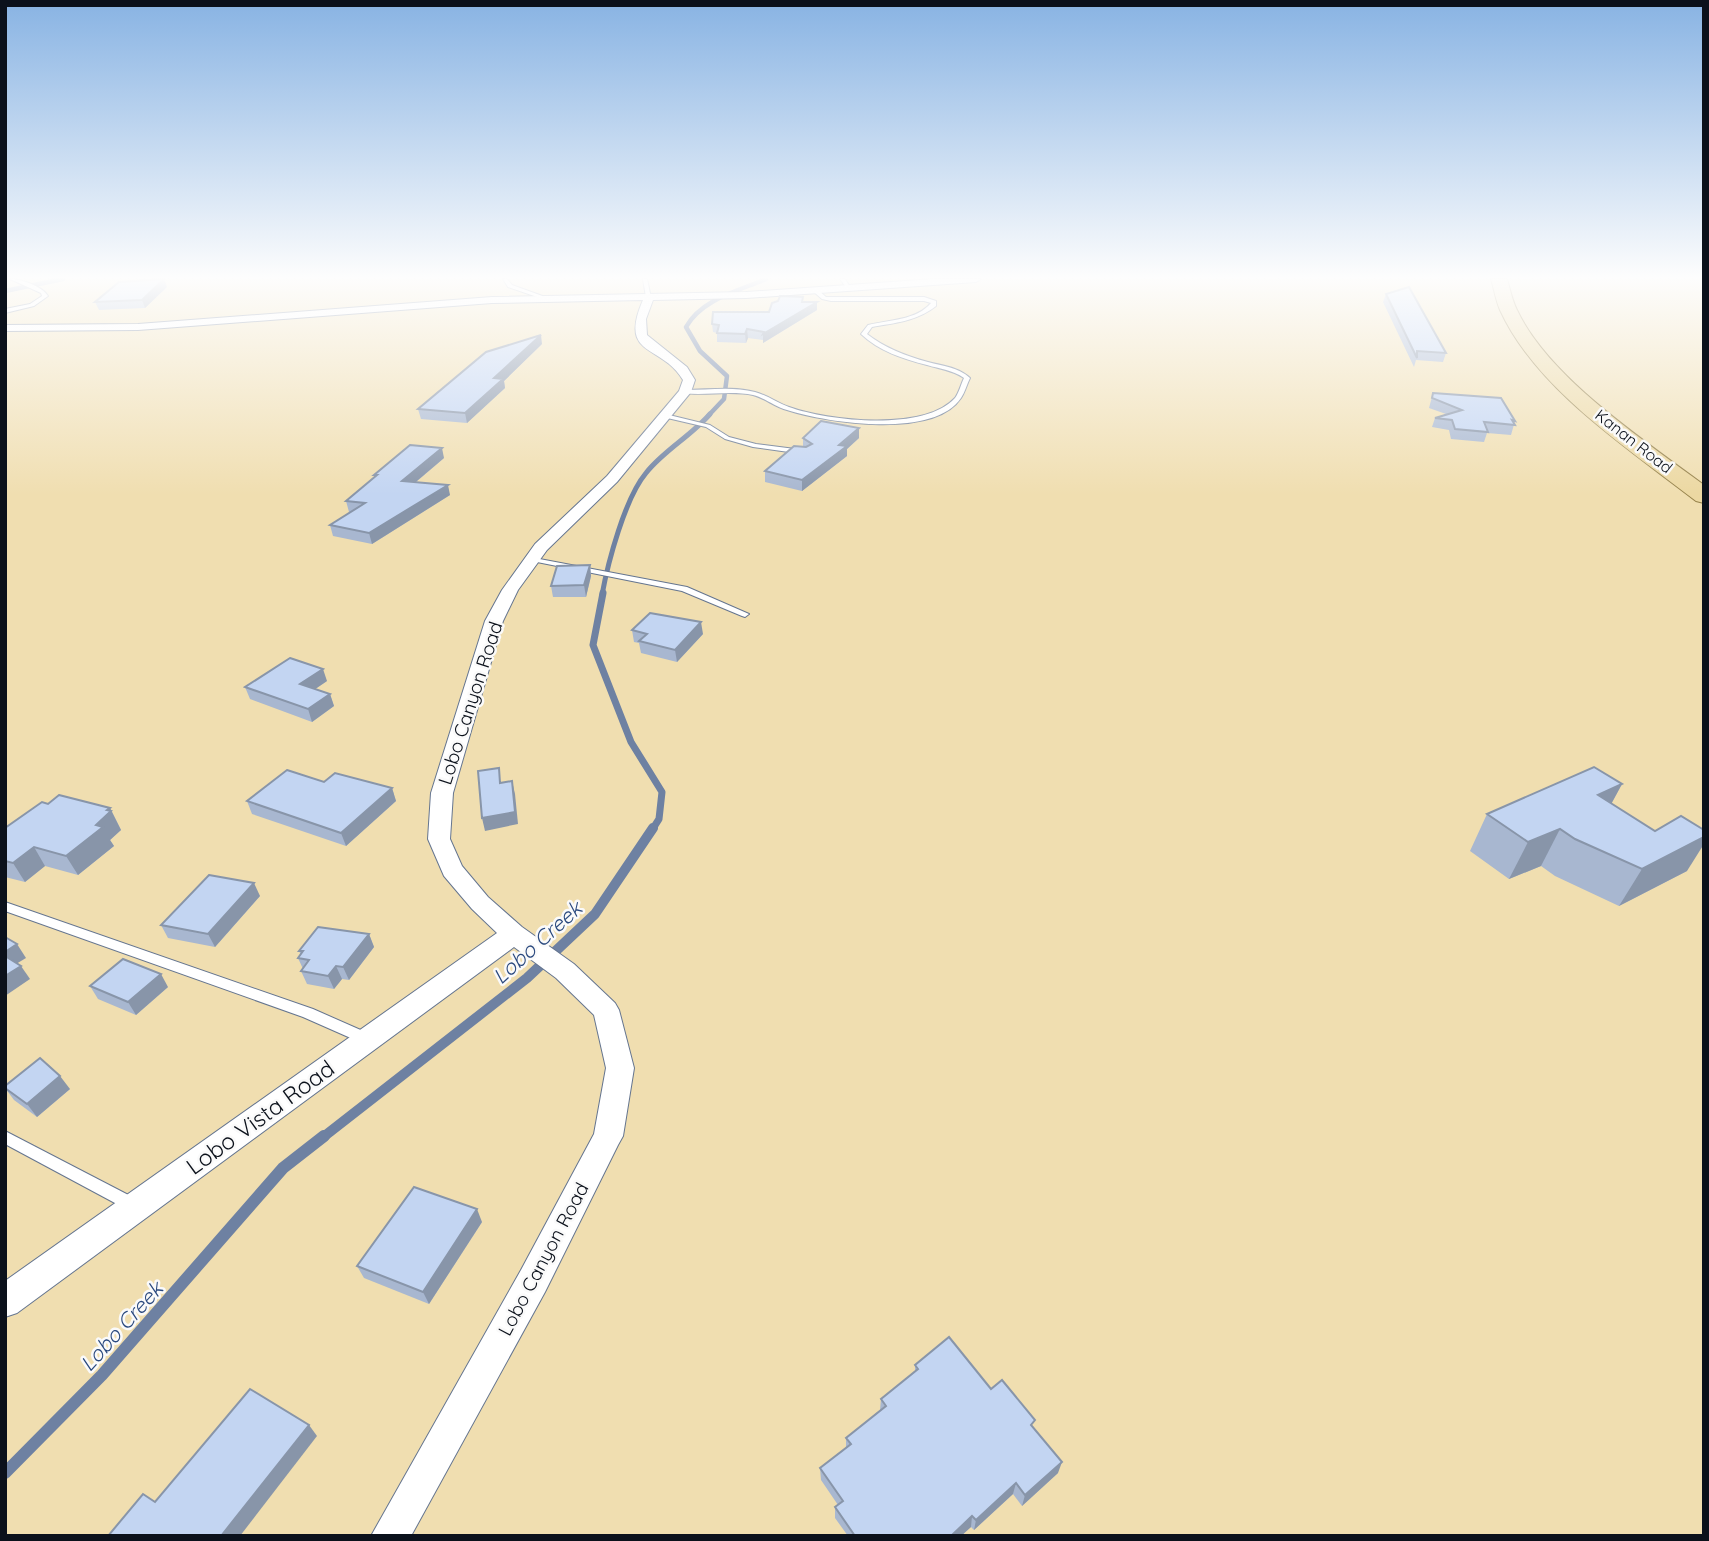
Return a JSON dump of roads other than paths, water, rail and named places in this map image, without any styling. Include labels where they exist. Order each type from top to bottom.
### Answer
[{"type":"main road","name":"Kanan Road","points":[[1537,351],[1596,411],[1704,496]]},
{"type":"street","points":[[657,351],[683,370],[689,380],[685,392]]},
{"type":"street","name":"Lobo Canyon Road","points":[[390,1536],[533,1281],[608,1136],[620,1069],[606,1010],[565,971],[519,937],[480,903],[452,870],[439,839],[442,793],[495,621],[510,590],[541,547],[612,479],[685,392]]},
{"type":"street","name":"Lobo Vista Road","points":[[5,1301],[489,954],[519,937]]},
{"type":"lane","points":[[685,392],[760,396],[789,409],[819,416],[882,422],[934,415],[948,409],[965,390],[967,378],[959,370],[926,364],[889,351]]},
{"type":"lane","points":[[665,416],[708,426],[727,438],[755,446],[807,453]]},
{"type":"lane","points":[[532,559],[684,589],[745,614]]},
{"type":"lane","points":[[5,906],[308,1013],[369,1039]]},
{"type":"lane","points":[[5,1137],[136,1206]]},
{"type":"waterway","name":"Lobo Creek","points":[[700,351],[727,376],[724,399],[709,415]]},
{"type":"waterway","name":"Lobo Creek","points":[[602,595],[618,531],[638,484],[653,465],[709,415]]},
{"type":"waterway","name":"Lobo Creek","points":[[603,593],[593,645],[631,742],[662,792],[659,819],[652,830]]},
{"type":"waterway","name":"Lobo Creek","points":[[322,1138],[527,978],[595,914],[653,828]]},
{"type":"waterway","name":"Lobo Creek","points":[[5,1473],[102,1375],[283,1168],[324,1136]]}]
